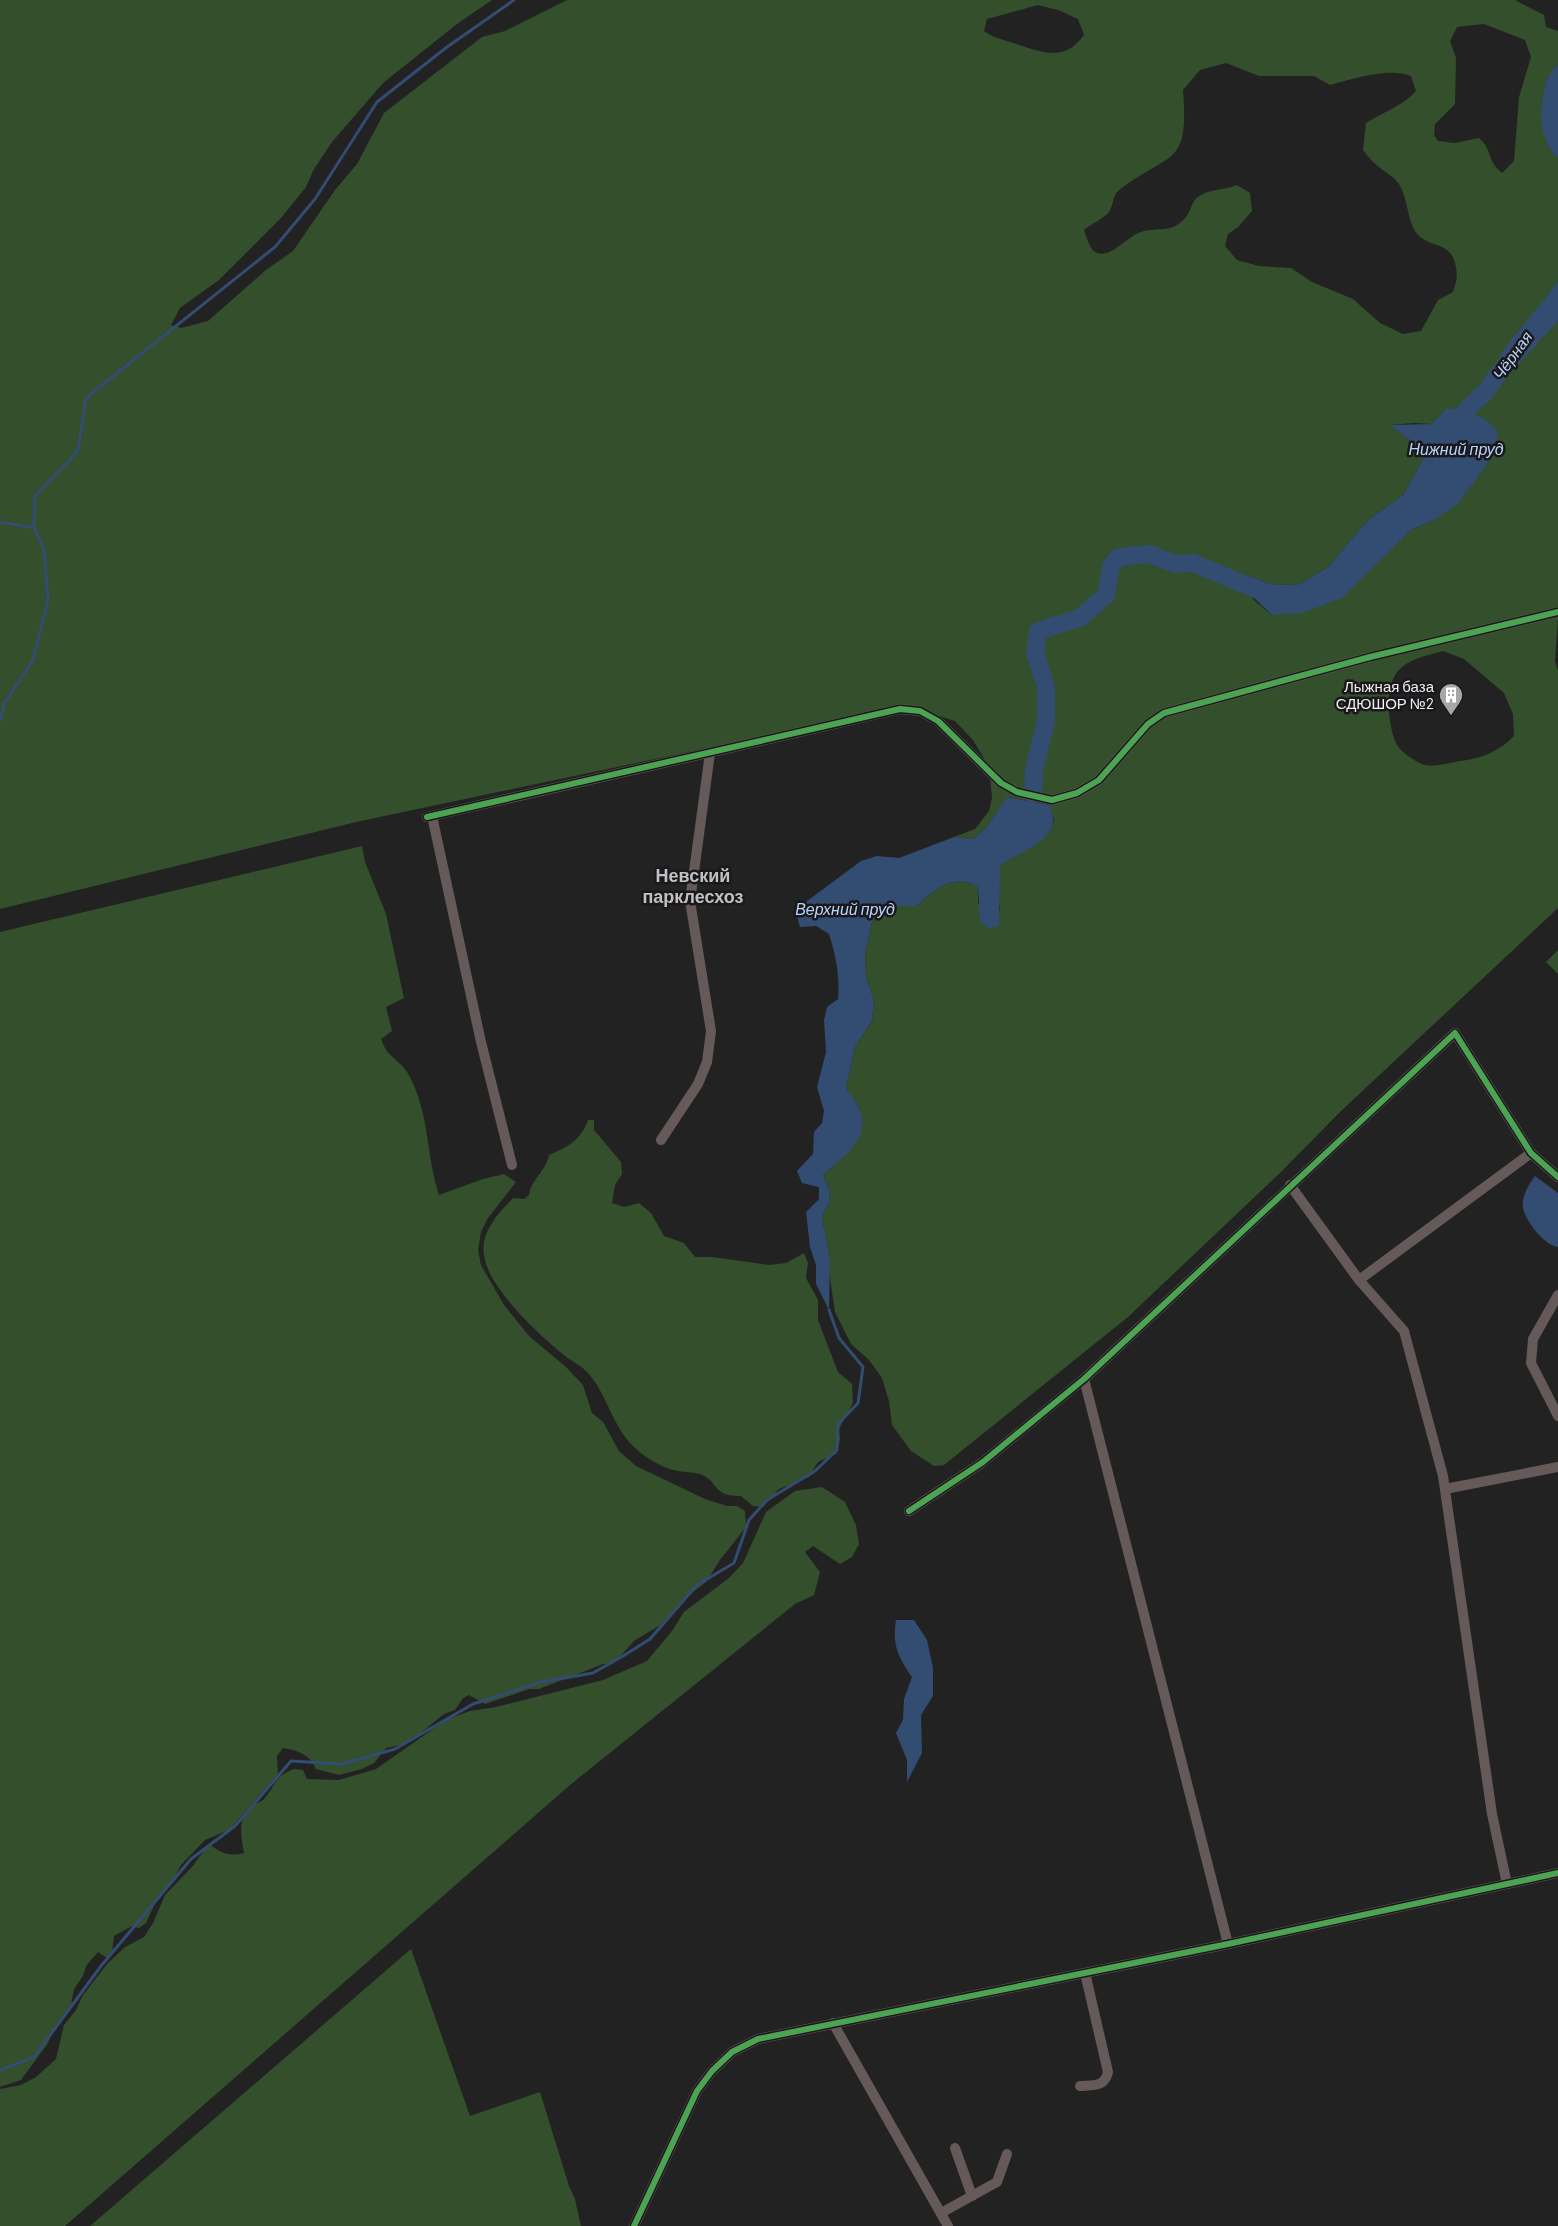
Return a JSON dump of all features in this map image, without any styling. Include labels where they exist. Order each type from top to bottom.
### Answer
[{"type":"street","points":[[512,1165],[481,1042],[430,817],[900,709],[920,711],[938,721],[1001,782],[1017,792],[1052,800],[1077,793],[1099,780],[1148,724],[1164,713],[1370,657],[1558,612]]},
{"type":"street","points":[[661,1140],[698,1084],[707,1062],[711,1031],[690,901],[710,753]]},
{"type":"street","points":[[909,1511],[983,1462],[1084,1379],[1455,1032],[1531,1153],[1558,1177]]},
{"type":"street","points":[[1359,1280],[1531,1153]]},
{"type":"street","points":[[1290,1185],[1359,1280],[1404,1331],[1446,1490],[1492,1814],[1507,1884]]},
{"type":"street","points":[[1558,1295],[1533,1339],[1532,1362],[1558,1416]]},
{"type":"street","points":[[1084,1379],[1228,1944]]},
{"type":"street","points":[[1446,1490],[1558,1467]]},
{"type":"street","points":[[634,2226],[697,2091],[712,2071],[732,2052],[758,2039],[1228,1944],[1558,1873]]},
{"type":"street","points":[[1080,2086],[1102,2084],[1107,2080],[1108,2072],[1085,1973]]},
{"type":"street","points":[[833,2023],[948,2226]]},
{"type":"street","points":[[955,2148],[972,2196]]},
{"type":"street","points":[[941,2214],[997,2182],[1006,2154]]},
{"type":"green space","points":[[0,0],[492,0],[457,24],[383,83],[332,142],[314,169],[306,187],[281,218],[219,280],[180,308],[171,325],[181,328],[208,321],[266,270],[293,251],[335,190],[357,164],[384,113],[482,37],[505,31],[567,0],[1515,0],[1544,15],[1546,27],[1558,31],[1558,64],[1547,78],[1556,156],[1558,158],[1558,280],[1546,300],[1519,330],[1497,363],[1487,389],[1558,321],[1558,618],[1555,661],[1558,671],[1558,908],[1340,1112],[1281,1172],[1128,1317],[944,1465],[934,1466],[911,1451],[892,1425],[889,1401],[882,1378],[869,1360],[851,1344],[835,1312],[829,1272],[830,1259],[822,1217],[829,1203],[830,1192],[823,1175],[835,1165],[860,1109],[846,1088],[855,1047],[872,1021],[874,1000],[866,977],[865,954],[874,913],[889,906],[916,906],[944,885],[960,881],[978,887],[978,904],[1000,911],[998,889],[999,865],[1050,830],[1054,820],[1050,805],[1008,797],[986,828],[973,839],[954,837],[975,829],[989,811],[992,798],[989,767],[973,740],[955,721],[907,706],[356,822],[0,909]],"holes":[[[1038,5],[1058,10],[1078,19],[1084,35],[1068,50],[1051,53],[1042,52],[987,33],[984,31],[987,19]],[[1484,24],[1525,40],[1531,57],[1519,97],[1514,161],[1502,173],[1494,164],[1486,147],[1479,138],[1455,143],[1438,141],[1434,135],[1435,124],[1455,104],[1456,58],[1450,41],[1457,27]],[[1226,63],[1259,76],[1314,76],[1330,85],[1382,73],[1411,76],[1416,91],[1399,105],[1366,123],[1363,150],[1375,164],[1399,184],[1410,221],[1415,231],[1420,237],[1448,251],[1455,263],[1457,278],[1453,292],[1438,300],[1421,331],[1403,334],[1380,323],[1353,299],[1312,282],[1291,268],[1259,266],[1237,260],[1225,246],[1228,234],[1238,227],[1252,211],[1250,193],[1237,185],[1207,192],[1198,197],[1186,217],[1175,226],[1141,232],[1114,250],[1103,254],[1097,253],[1092,249],[1084,230],[1109,212],[1118,191],[1173,155],[1179,146],[1183,133],[1183,90],[1200,70]],[[1432,424],[1492,457],[1476,477],[1434,520],[1411,530],[1379,561],[1272,615],[1255,601],[1238,582],[1254,577],[1269,584],[1297,585],[1327,568],[1368,520],[1403,495],[1423,459],[1410,440],[1390,425]],[[1443,651],[1464,659],[1504,693],[1513,714],[1514,736],[1496,750],[1467,760],[1426,765],[1408,756],[1399,748],[1394,738],[1391,728],[1389,697],[1391,686],[1398,671],[1408,663]]]},
{"type":"green space","points":[[362,846],[365,862],[386,914],[404,998],[386,1007],[392,1031],[381,1039],[388,1052],[403,1066],[411,1078],[422,1108],[435,1183],[439,1195],[483,1179],[504,1174],[516,1182],[488,1218],[481,1232],[478,1250],[481,1265],[504,1305],[529,1336],[566,1367],[583,1385],[592,1413],[603,1422],[619,1451],[636,1466],[705,1499],[727,1506],[737,1506],[745,1511],[746,1527],[720,1560],[706,1582],[684,1599],[675,1612],[659,1626],[635,1640],[613,1664],[603,1664],[539,1689],[529,1689],[485,1704],[469,1695],[463,1698],[455,1710],[444,1714],[405,1744],[386,1748],[374,1763],[362,1769],[339,1775],[316,1769],[303,1754],[283,1748],[277,1756],[278,1774],[229,1830],[205,1840],[181,1865],[172,1882],[158,1897],[146,1923],[139,1928],[132,1926],[114,1936],[112,1953],[107,1958],[98,1952],[86,1966],[83,1976],[74,1989],[71,2005],[52,2031],[48,2043],[21,2080],[0,2087],[0,932]]},
{"type":"green space","points":[[1558,950],[1558,974],[1546,962]]},
{"type":"green space","points":[[588,1120],[594,1120],[594,1130],[621,1162],[622,1174],[615,1185],[612,1203],[624,1207],[639,1203],[651,1213],[664,1236],[684,1243],[695,1257],[712,1257],[769,1265],[786,1263],[804,1253],[808,1263],[806,1278],[818,1300],[818,1320],[838,1372],[852,1384],[853,1403],[839,1429],[840,1440],[836,1454],[818,1462],[809,1477],[779,1489],[763,1507],[753,1506],[741,1496],[725,1494],[700,1474],[668,1469],[652,1461],[638,1450],[620,1429],[593,1379],[584,1369],[564,1355],[530,1325],[507,1299],[489,1272],[485,1260],[484,1242],[495,1218],[513,1198],[524,1199],[529,1195],[549,1155],[578,1138]]},
{"type":"green space","points":[[822,1487],[845,1502],[856,1525],[859,1544],[852,1557],[840,1564],[813,1546],[805,1552],[820,1572],[814,1595],[795,1604],[570,1785],[65,2226],[0,2226],[0,2089],[21,2085],[36,2077],[56,2059],[64,2025],[76,2010],[83,1995],[107,1964],[125,1947],[144,1937],[153,1923],[165,1895],[192,1867],[209,1844],[225,1853],[234,1855],[244,1853],[241,1828],[244,1816],[252,1806],[265,1798],[282,1775],[294,1769],[303,1770],[307,1779],[339,1780],[376,1769],[446,1720],[470,1711],[496,1707],[603,1680],[647,1661],[672,1631],[684,1612],[729,1578],[743,1563],[766,1512],[795,1491]]},
{"type":"green space","points":[[411,1949],[470,2116],[540,2092],[569,2186],[575,2199],[581,2226],[90,2226]]},
{"type":"water","points":[[1558,64],[1558,158],[1546,141],[1541,111],[1548,78]]},
{"type":"water","points":[[1558,280],[1558,321],[1511,372],[1487,390],[1496,364],[1509,342]]},
{"type":"water","name":"Нижний пруд","points":[[1447,408],[1482,418],[1498,432],[1492,457],[1457,505],[1434,520],[1411,530],[1342,598],[1302,613],[1272,615],[1237,582],[1254,577],[1269,584],[1297,585],[1327,568],[1368,520],[1403,495],[1423,459],[1410,440],[1389,425],[1432,424]]},
{"type":"water","name":"Верхний пруд","points":[[1007,797],[1050,805],[1053,819],[1051,829],[1046,836],[1031,848],[1000,865],[999,925],[990,929],[980,922],[978,887],[960,881],[944,885],[916,906],[889,906],[874,913],[865,954],[866,977],[874,1000],[872,1021],[855,1047],[846,1088],[859,1108],[862,1128],[859,1138],[853,1146],[839,1162],[823,1175],[830,1192],[829,1203],[822,1217],[830,1259],[829,1310],[816,1284],[816,1265],[810,1247],[806,1212],[819,1199],[819,1187],[802,1183],[797,1171],[813,1154],[814,1132],[822,1123],[824,1111],[817,1087],[826,1052],[824,1020],[827,1007],[838,999],[838,974],[829,934],[816,926],[800,927],[797,916],[803,904],[861,861],[877,856],[899,858],[954,837],[973,839],[986,828]]},
{"type":"water","points":[[1535,1176],[1558,1193],[1558,1247],[1547,1242],[1536,1232],[1523,1208],[1524,1195]]},
{"type":"water","points":[[896,1620],[914,1620],[927,1640],[933,1668],[933,1696],[921,1715],[922,1753],[907,1782],[907,1760],[896,1733],[903,1720],[904,1699],[912,1677],[897,1650],[895,1637]]},
{"type":"waterway","points":[[0,721],[4,704],[33,660],[48,600],[44,550],[34,528],[35,496],[78,451],[86,398],[275,247],[315,199],[377,102],[447,47],[514,0]]},
{"type":"waterway","name":"Чёрная","points":[[1459,431],[1466,410],[1487,390],[1500,371]]},
{"type":"waterway","points":[[0,522],[34,528]]},
{"type":"waterway","points":[[1033,794],[1034,769],[1046,721],[1046,687],[1035,653],[1038,631],[1080,618],[1106,595],[1111,566],[1119,557],[1150,554],[1175,564],[1193,563],[1260,591]]},
{"type":"waterway","points":[[0,2070],[34,2057],[101,1966],[191,1859],[235,1826],[291,1761],[342,1764],[395,1749],[473,1704],[541,1682],[593,1673],[650,1639],[697,1585],[734,1563],[749,1520],[767,1500],[815,1471],[837,1450],[838,1424],[858,1403],[863,1367],[839,1338],[829,1310]]},
{"type":"cycle path","points":[[427,817],[900,709],[920,711],[938,721],[1001,783],[1017,792],[1052,800],[1077,793],[1099,780],[1148,724],[1164,713],[1370,657],[1558,612]]},
{"type":"cycle path","points":[[909,1511],[983,1462],[1084,1379],[1455,1033],[1531,1153],[1558,1177]]},
{"type":"cycle path","points":[[634,2226],[697,2091],[712,2071],[732,2052],[758,2039],[1228,1944],[1558,1873]]},
{"type":"place","name":"Лыжная база СДЮШОР №2","points":[[1451,716]]},
{"type":"district","name":"Невский парклесхоз","points":[[693,885]]}]
